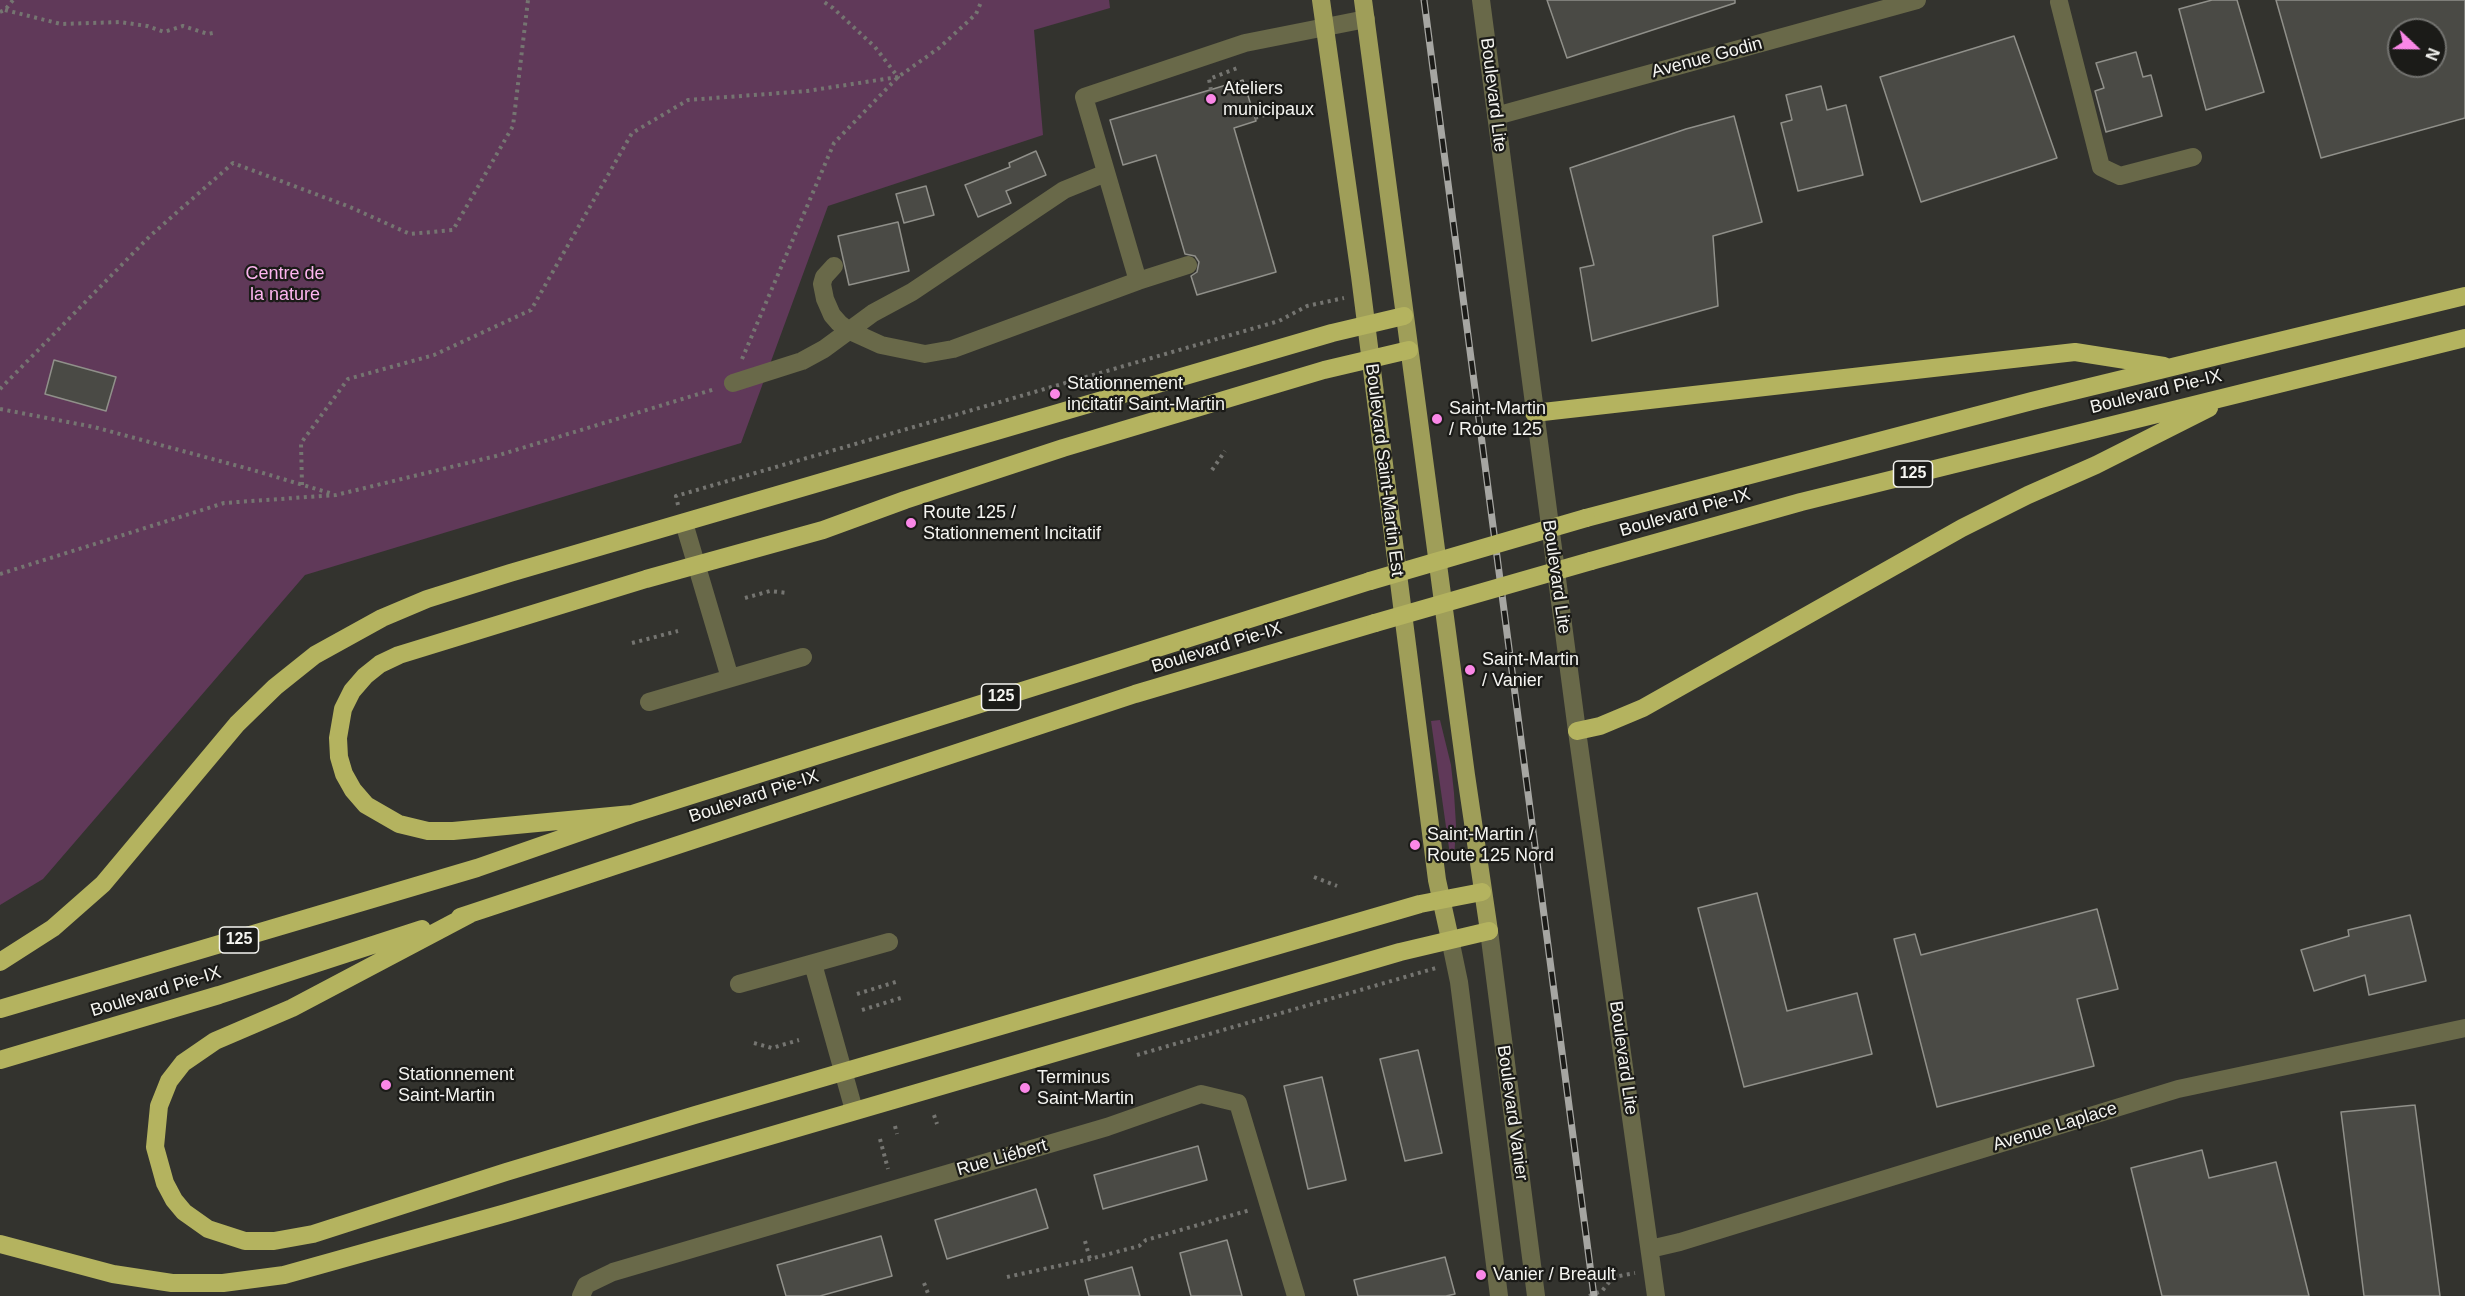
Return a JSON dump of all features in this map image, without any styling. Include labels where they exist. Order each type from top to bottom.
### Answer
[{"type":"highway","name":"Boulevard Pie-IX","points":[[0,1009],[477,868],[632,814],[1370,581],[1586,518],[2032,401],[2465,296]]},
{"type":"highway","points":[[0,962],[43,935],[86,901],[135,847],[256,704],[315,656],[360,628],[427,599],[1365,324],[1404,316]]},
{"type":"highway","name":"Boulevard Pie-IX","points":[[0,1060],[219,995],[1124,698],[1375,623],[1801,502],[2465,338]]},
{"type":"highway","points":[[632,814],[453,831],[428,831],[399,824],[374,811],[348,782],[341,765],[338,748],[340,719],[347,700],[358,683],[372,669],[389,659],[696,565],[824,530],[905,500],[1063,448],[1324,370],[1409,350]]},
{"type":"highway","points":[[1534,413],[2075,352],[2171,368]]},
{"type":"highway","points":[[1577,731],[1600,726],[1643,708],[1962,528],[2017,500],[2096,465],[2237,394]]},
{"type":"highway","points":[[470,914],[292,1008],[215,1041],[183,1063],[169,1081],[159,1106],[155,1147],[165,1183],[184,1212],[208,1229],[236,1239],[264,1242],[297,1238],[507,1172],[844,1072],[1441,899],[1482,892]]},
{"type":"highway","points":[[0,1244],[82,1267],[144,1279],[199,1284],[259,1280],[322,1265],[483,1220],[854,1110],[1450,939],[1489,931]]},
{"type":"main road","name":"Boulevard Saint-Martin Est","points":[[1321,0],[1441,899],[1450,939]]},
{"type":"main road","points":[[1363,0],[1489,931]]},
{"type":"street","name":"Boulevard Lite","points":[[1481,0],[1534,413],[1656,1296]]},
{"type":"street","name":"Avenue Godin","points":[[1496,116],[1917,0]]},
{"type":"street","points":[[2059,2],[2102,167],[2120,176],[2193,157]]},
{"type":"street","points":[[1138,281],[1084,97],[1245,43],[1366,19]]},
{"type":"street","points":[[733,383],[802,361],[824,349],[873,313],[912,292],[1064,190],[1106,173]]},
{"type":"street","points":[[834,266],[822,284],[832,315],[848,330],[892,348],[925,354],[940,352],[1188,265]]},
{"type":"street","points":[[684,523],[730,678]]},
{"type":"street","points":[[649,702],[803,657]]},
{"type":"street","name":"Boulevard Vanier","points":[[1489,931],[1536,1296]]},
{"type":"street","name":"Boulevard Vanier","points":[[1450,939],[1459,982],[1499,1296]]},
{"type":"street","points":[[739,984],[889,942]]},
{"type":"street","points":[[813,964],[854,1110]]},
{"type":"street","name":"Avenue Laplace","points":[[1650,1249],[1680,1242],[2178,1089],[2465,1028]]},
{"type":"street","name":"Rue Liébert","points":[[581,1296],[586,1285],[613,1272],[1107,1127],[1201,1094],[1238,1104],[1296,1296]]},
{"type":"path","points":[[2,11],[13,0]]},
{"type":"path","points":[[0,389],[150,236],[233,163],[350,207],[410,234],[453,230],[513,126],[528,0]]},
{"type":"path","points":[[821,0],[833,8],[875,47],[898,76]]},
{"type":"path","points":[[0,574],[224,503],[336,495],[496,456],[733,383],[834,143],[898,76],[939,48],[976,14],[982,0]]},
{"type":"path","points":[[2,11],[61,24],[120,22],[147,26],[164,32],[183,26],[208,34],[213,33]]},
{"type":"path","points":[[1211,90],[1209,79],[1229,73],[1242,65]]},
{"type":"path","points":[[302,485],[301,443],[348,379],[434,355],[531,310],[632,133],[688,100],[807,91],[898,76]]},
{"type":"path","points":[[1255,118],[1278,111]]},
{"type":"path","points":[[678,503],[676,496],[1279,321],[1307,306],[1331,300]]},
{"type":"path","points":[[0,409],[94,427],[336,495]]},
{"type":"path","points":[[1212,470],[1225,451]]},
{"type":"path","points":[[745,598],[770,591],[787,593]]},
{"type":"path","points":[[632,643],[678,631]]},
{"type":"path","points":[[1314,877],[1337,886]]},
{"type":"path","points":[[1137,1055],[1410,975]]},
{"type":"path","points":[[857,993],[899,981]]},
{"type":"path","points":[[862,1010],[903,997]]},
{"type":"path","points":[[754,1043],[772,1048],[799,1040]]},
{"type":"path","points":[[934,1115],[937,1124]]},
{"type":"path","points":[[895,1126],[897,1134]]},
{"type":"path","points":[[880,1139],[888,1168]]},
{"type":"path","points":[[1007,1277],[1139,1246],[1146,1240],[1268,1205]]},
{"type":"path","points":[[1085,1241],[1090,1259]]},
{"type":"path","points":[[1589,1296],[1602,1291],[1610,1281],[1626,1273]]},
{"type":"path","points":[[924,1284],[929,1296]]},
{"type":"green space","name":"Centre de la nature","points":[[0,0],[1109,0],[1110,8],[1034,30],[1043,135],[828,206],[741,443],[305,575],[43,879],[0,905]]},
{"type":"green space","points":[[1440,720],[1451,765],[1454,793],[1456,825],[1454,861],[1451,862],[1431,721]]},
{"type":"building","points":[[1547,0],[1735,0],[1735,3],[1567,58]]},
{"type":"building","points":[[2212,0],[2237,0],[2264,92],[2206,110],[2179,9]]},
{"type":"building","points":[[2276,0],[2465,0],[2465,118],[2321,158]]},
{"type":"building","points":[[2014,36],[2057,158],[1921,202],[1880,77]]},
{"type":"building","points":[[2136,52],[2143,77],[2151,75],[2162,116],[2106,132],[2095,91],[2104,88],[2096,63]]},
{"type":"building","points":[[1243,80],[1256,121],[1234,128],[1276,272],[1197,295],[1191,276],[1197,272],[1199,262],[1195,256],[1185,254],[1156,155],[1123,165],[1110,120]]},
{"type":"building","points":[[1821,86],[1827,110],[1846,105],[1863,175],[1798,191],[1781,123],[1792,120],[1786,95]]},
{"type":"building","points":[[1734,116],[1762,222],[1713,236],[1718,306],[1592,341],[1580,268],[1594,265],[1570,168],[1686,129]]},
{"type":"building","points":[[1036,151],[1046,175],[1006,191],[1011,203],[978,217],[965,185],[1010,167],[1009,163]]},
{"type":"building","points":[[926,186],[934,215],[904,223],[896,194]]},
{"type":"building","points":[[898,222],[909,271],[849,285],[838,236]]},
{"type":"building","points":[[54,360],[116,377],[106,411],[45,394]]},
{"type":"building","points":[[1757,893],[1787,1011],[1857,993],[1872,1054],[1744,1087],[1698,908]]},
{"type":"building","points":[[2097,909],[2118,989],[2077,999],[2094,1066],[1937,1107],[1894,939],[1915,934],[1921,955]]},
{"type":"building","points":[[2410,915],[2426,981],[2369,995],[2365,975],[2314,991],[2301,950],[2349,936],[2348,930]]},
{"type":"building","points":[[1418,1050],[1442,1153],[1405,1161],[1380,1059]]},
{"type":"building","points":[[1322,1077],[1346,1180],[1308,1189],[1284,1086]]},
{"type":"building","points":[[2415,1105],[2440,1296],[2364,1296],[2341,1112]]},
{"type":"building","points":[[1198,1146],[1207,1180],[1103,1209],[1094,1175]]},
{"type":"building","points":[[2202,1150],[2209,1178],[2276,1162],[2309,1296],[2162,1296],[2131,1168]]},
{"type":"building","points":[[1036,1189],[1048,1228],[947,1259],[935,1220]]},
{"type":"building","points":[[881,1236],[892,1276],[820,1296],[786,1296],[777,1265]]},
{"type":"building","points":[[1227,1240],[1242,1296],[1191,1296],[1180,1253]]},
{"type":"building","points":[[1445,1257],[1455,1294],[1446,1296],[1358,1296],[1354,1280]]},
{"type":"building","points":[[1132,1267],[1140,1296],[1089,1296],[1085,1280]]},
{"type":"railway","points":[[1424,0],[1594,1296]]},
{"type":"place","name":"Ateliers municipaux","points":[[1211,99]]},
{"type":"place","name":"Stationnement incitatif Saint-Martin","points":[[1055,394]]},
{"type":"place","name":"Saint-Martin / Route 125","points":[[1437,419]]},
{"type":"place","name":"Route 125 / Stationnement Incitatif","points":[[911,523]]},
{"type":"place","name":"Saint-Martin / Vanier","points":[[1470,670]]},
{"type":"place","name":"Saint-Martin / Route 125 Nord","points":[[1415,845]]},
{"type":"place","name":"Stationnement Saint-Martin","points":[[386,1085]]},
{"type":"place","name":"Terminus Saint-Martin","points":[[1025,1088]]},
{"type":"place","name":"Vanier / Breault","points":[[1481,1275]]}]
